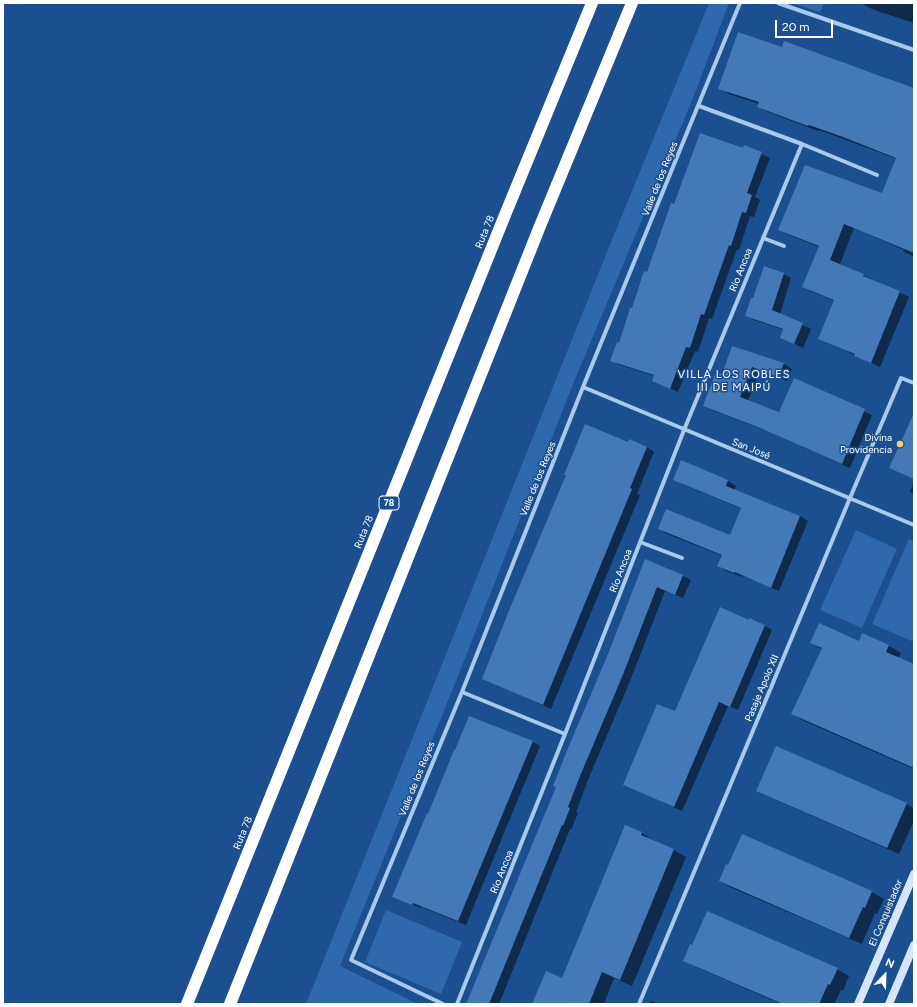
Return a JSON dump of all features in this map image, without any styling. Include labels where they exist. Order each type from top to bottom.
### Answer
[{"type":"highway","name":"Ruta 78","points":[[187,1004],[502,222],[592,3]]},
{"type":"highway","points":[[230,1004],[540,226],[632,3]]},
{"type":"main road","name":"El Conquistador","points":[[858,1004],[914,874]]},
{"type":"main road","points":[[890,1004],[914,945]]},
{"type":"street","name":"Valle de los Reyes","points":[[443,1004],[351,960],[462,692],[583,388],[740,3]]},
{"type":"street","points":[[778,3],[914,50]]},
{"type":"street","points":[[699,106],[802,144],[877,175]]},
{"type":"street","name":"Río Ancoa","points":[[458,1004],[684,430],[802,144]]},
{"type":"street","points":[[763,238],[784,246]]},
{"type":"street","name":"Pasaje Apolo XII","points":[[639,1004],[901,378],[914,383]]},
{"type":"street","name":"San José","points":[[583,388],[914,525]]},
{"type":"street","points":[[640,542],[682,558]]},
{"type":"street","points":[[462,692],[565,734]]},
{"type":"shaded area","points":[[709,3],[729,3],[693,98],[573,384],[456,681],[340,966],[418,1004],[306,1004],[607,252]]},
{"type":"shaded area","points":[[791,3],[824,3],[820,12]]},
{"type":"shaded area","points":[[856,530],[897,549],[862,628],[820,610]]},
{"type":"shaded area","points":[[909,539],[914,541],[914,642],[872,624]]},
{"type":"shaded area","points":[[386,910],[462,942],[441,994],[365,962]]},
{"type":"building","points":[[738,32],[782,47],[784,41],[914,88],[914,253],[844,224],[830,260],[864,274],[863,276],[900,291],[871,363],[854,356],[855,354],[818,339],[834,300],[802,287],[819,246],[778,230],[805,165],[882,193],[896,158],[843,137],[757,107],[759,102],[718,89]]},
{"type":"building","points":[[700,133],[743,148],[744,145],[762,152],[747,193],[752,195],[746,213],[742,212],[731,246],[729,245],[704,315],[701,314],[690,348],[686,347],[670,389],[652,381],[654,375],[610,361],[617,342],[619,343],[644,271],[647,272],[671,203],[674,204]]},
{"type":"building","points":[[764,266],[784,273],[772,310],[803,323],[794,344],[780,338],[783,329],[745,316]]},
{"type":"building","points":[[732,346],[784,363],[778,377],[752,367],[740,397],[779,412],[794,378],[865,409],[842,464],[760,428],[703,406],[716,372],[722,374]]},
{"type":"building","points":[[914,413],[914,479],[889,468]]},
{"type":"building","points":[[585,424],[628,442],[629,439],[647,447],[630,488],[632,489],[543,705],[482,679],[566,475],[564,475]]},
{"type":"building","points":[[681,460],[728,480],[726,486],[800,516],[771,588],[735,572],[734,573],[717,566],[722,555],[658,529],[666,509],[730,535],[741,508],[673,480]]},
{"type":"building","points":[[645,559],[683,575],[675,595],[657,587],[622,677],[580,776],[568,807],[570,808],[563,826],[562,825],[489,1004],[466,1004],[556,787],[553,786],[608,654]]},
{"type":"building","points":[[720,607],[749,620],[749,618],[765,625],[730,707],[719,702],[674,807],[623,785],[657,704],[675,711]]},
{"type":"building","points":[[819,623],[859,641],[862,633],[889,645],[886,652],[914,664],[914,768],[791,714],[822,648],[810,643]]},
{"type":"building","points":[[469,716],[533,741],[458,921],[413,903],[412,905],[392,897]]},
{"type":"building","points":[[776,746],[907,803],[887,848],[756,791]]},
{"type":"building","points":[[625,825],[642,832],[641,835],[674,849],[620,980],[602,972],[589,1004],[532,1004],[546,971],[562,978]]},
{"type":"building","points":[[742,834],[872,891],[849,938],[719,881]]},
{"type":"building","points":[[707,911],[838,968],[830,985],[828,984],[819,1004],[783,1004],[683,961]]},
{"type":"place","name":"Divina Providencia","points":[[900,444]]},
{"type":"district","name":"VILLA LOS ROBLES III DE MAIPÚ","points":[[734,381]]}]
